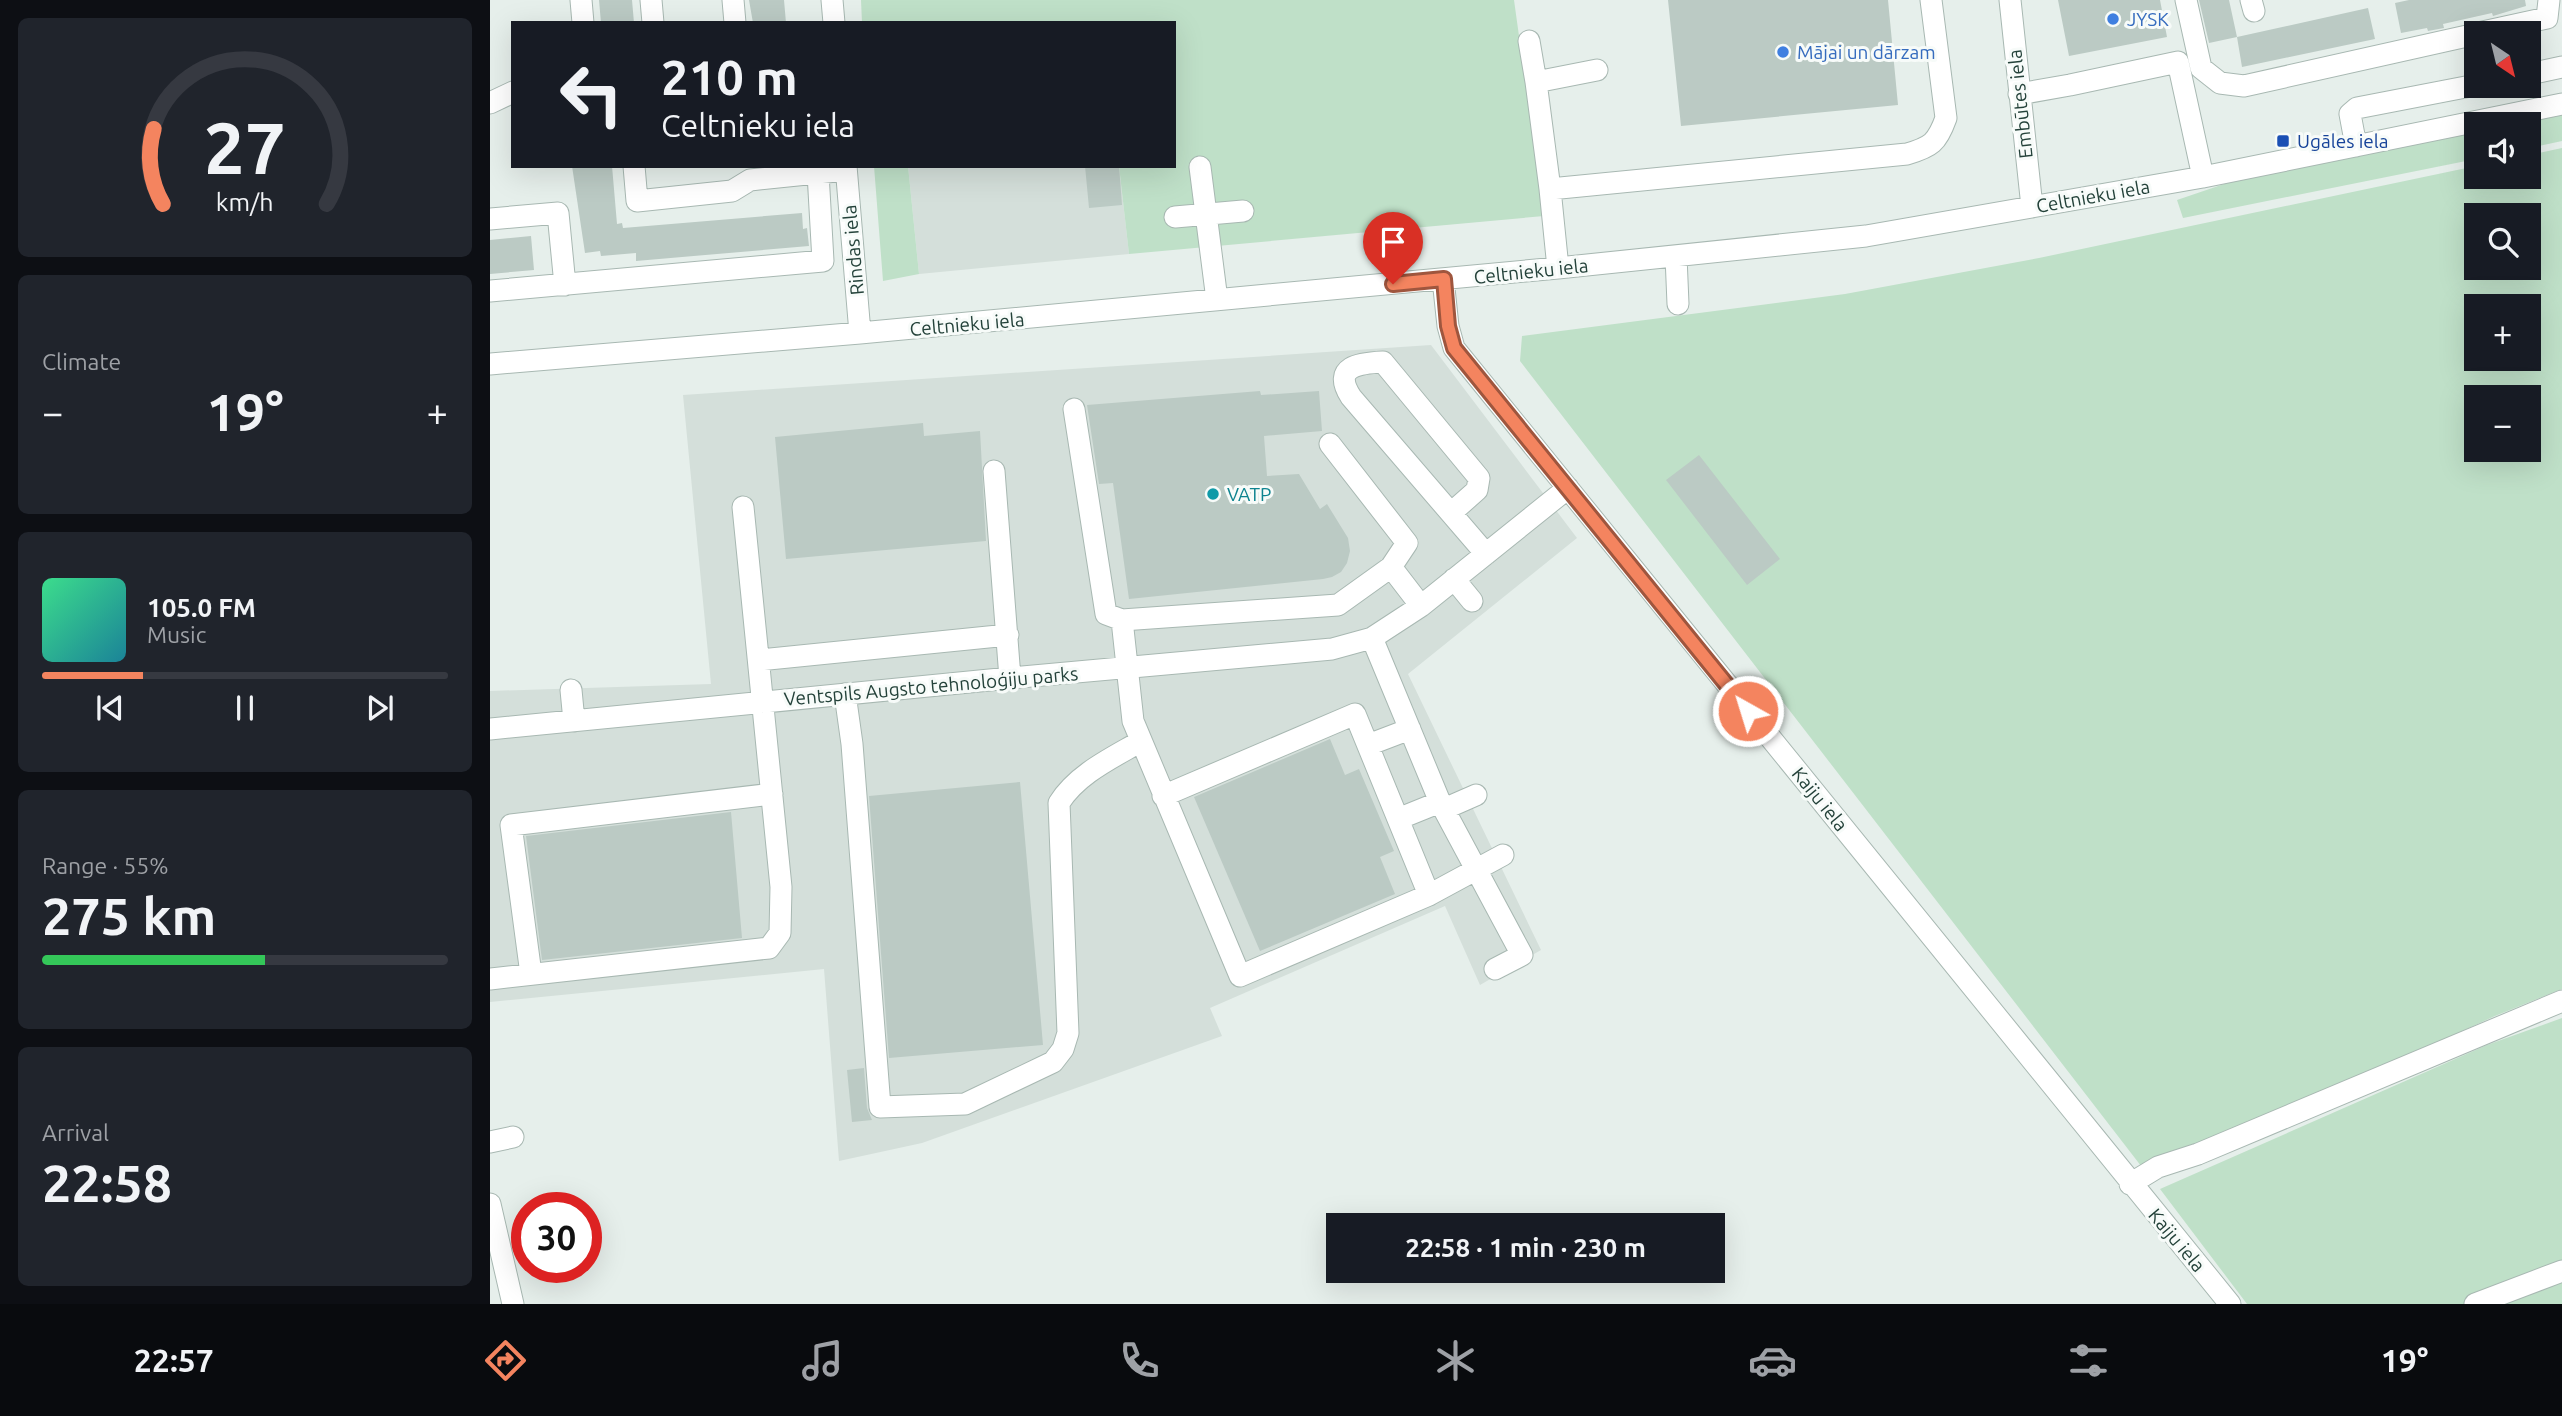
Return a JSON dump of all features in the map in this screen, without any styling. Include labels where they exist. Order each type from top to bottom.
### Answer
[{"type":"street","points":[[581,0],[583,21]]},
{"type":"street","points":[[652,0],[653,21]]},
{"type":"street","points":[[733,0],[735,21]]},
{"type":"street","points":[[832,0],[834,21]]},
{"type":"street","points":[[1549,189],[1907,155],[1927,149],[1939,136],[1946,118],[1930,0]]},
{"type":"street","name":"Embūtes iela","points":[[2010,0],[2032,207]]},
{"type":"street","points":[[2186,0],[2201,68],[2220,83],[2244,86],[2464,37]]},
{"type":"street","points":[[2534,21],[2547,18],[2549,0]]},
{"type":"street","points":[[1529,41],[1558,268]]},
{"type":"street","points":[[2019,94],[2178,62],[2203,177]]},
{"type":"street","points":[[2541,71],[2562,67]]},
{"type":"street","points":[[1536,82],[1597,70]]},
{"type":"street","points":[[2356,146],[2350,114],[2357,108],[2464,87]]},
{"type":"street","points":[[490,103],[511,94]]},
{"type":"street","name":"Celtnieku iela","points":[[490,363],[860,333],[1444,279],[1866,236],[2203,177],[2562,104]]},
{"type":"street","points":[[1200,167],[1217,300]]},
{"type":"street","points":[[634,168],[637,201],[732,191],[749,173],[818,173],[846,168]]},
{"type":"street","name":"Rindas iela","points":[[846,168],[860,333]]},
{"type":"street","points":[[490,291],[823,261],[818,173]]},
{"type":"street","points":[[1175,216],[1243,211]]},
{"type":"street","points":[[490,219],[558,213],[565,285]]},
{"type":"street","points":[[1676,256],[1678,304]]},
{"type":"street","name":"Kaiju iela","points":[[1444,279],[1448,326],[1454,348],[2230,1304]]},
{"type":"street","points":[[1451,513],[1477,490],[1479,478],[1383,362],[1356,364],[1349,369],[1345,386],[1451,513],[1486,554]]},
{"type":"street","points":[[1074,409],[1106,614],[1122,620],[1339,605],[1391,567],[1407,543],[1330,444]]},
{"type":"street","points":[[994,471],[1010,678]]},
{"type":"street","name":"Ventspils Augsto tehnoloģiju parks","points":[[490,729],[762,701],[1332,649],[1372,638],[1421,606],[1569,488]]},
{"type":"street","points":[[490,979],[769,948],[780,933],[781,887],[743,507]]},
{"type":"street","points":[[1391,567],[1421,606]]},
{"type":"street","points":[[1454,579],[1472,601]]},
{"type":"street","points":[[1122,620],[1133,721],[1240,976],[1429,895],[1503,855]]},
{"type":"street","points":[[759,660],[1008,635]]},
{"type":"street","points":[[1372,638],[1442,805],[1522,955],[1495,969]]},
{"type":"street","points":[[570,690],[574,721]]},
{"type":"street","points":[[845,694],[852,744],[880,1107],[965,1104],[1053,1062],[1058,1056],[1068,1033],[1059,803],[1065,793],[1083,776],[1141,741]]},
{"type":"street","points":[[1163,796],[1355,714],[1429,895]]},
{"type":"street","points":[[1368,745],[1410,729]]},
{"type":"street","points":[[531,974],[511,825],[772,794]]},
{"type":"street","points":[[1398,820],[1476,795]]},
{"type":"street","points":[[2130,1184],[2158,1167],[2198,1154],[2562,1001]]},
{"type":"street","points":[[490,1142],[513,1137]]},
{"type":"street","points":[[490,1203],[513,1304]]},
{"type":"street","points":[[2474,1304],[2562,1271]]},
{"type":"shaded area","points":[[908,168],[1119,168],[1129,254],[919,274]]},
{"type":"shaded area","points":[[1431,345],[1577,538],[1408,674],[1541,950],[1480,985],[1445,906],[1210,1008],[1222,1036],[922,1143],[839,1161],[824,969],[490,1002],[490,691],[711,684],[683,395]]},
{"type":"green space","points":[[861,0],[1514,0],[1544,216],[1129,254],[1119,168],[1176,168],[1176,21],[862,21]]},
{"type":"green space","points":[[2562,115],[2562,141],[2541,145],[2541,119]]},
{"type":"green space","points":[[2464,134],[2464,161],[2183,218],[2177,200],[2230,182]]},
{"type":"green space","points":[[2562,148],[2562,989],[2495,1016],[2148,1175],[1520,361],[1522,336],[1845,294],[2039,258],[2464,169],[2464,189],[2541,189],[2541,152]]},
{"type":"green space","points":[[874,168],[908,168],[919,274],[883,281]]},
{"type":"green space","points":[[2562,1018],[2562,1304],[2247,1304],[2160,1189],[2487,1045]]},
{"type":"building","points":[[599,0],[632,0],[634,21],[601,21]]},
{"type":"building","points":[[749,0],[784,0],[786,21],[753,21]]},
{"type":"building","name":"Mājai un dārzam","points":[[1668,0],[1888,0],[1898,105],[1681,126]]},
{"type":"building","name":"JYSK","points":[[2058,0],[2160,0],[2167,37],[2069,56]]},
{"type":"building","points":[[2199,0],[2229,0],[2237,37],[2209,43]]},
{"type":"building","points":[[2409,0],[2525,0],[2526,6],[2493,16],[2492,13],[2443,24],[2444,28],[2401,33],[2395,3]]},
{"type":"building","points":[[2368,8],[2375,39],[2242,67],[2237,37]]},
{"type":"building","points":[[572,168],[612,168],[617,224],[622,223],[623,228],[802,213],[803,229],[807,228],[809,246],[636,261],[636,253],[601,256],[600,251],[585,253]]},
{"type":"building","points":[[1085,168],[1119,168],[1122,205],[1089,208]]},
{"type":"building","points":[[531,236],[534,270],[490,274],[490,240]]},
{"type":"building","name":"VATP","points":[[1260,391],[1261,395],[1319,391],[1322,431],[1264,436],[1267,476],[1299,474],[1320,509],[1327,504],[1348,538],[1350,551],[1347,563],[1341,572],[1323,579],[1129,599],[1113,483],[1099,484],[1087,405]]},
{"type":"building","points":[[923,423],[924,436],[980,431],[986,541],[786,559],[775,437]]},
{"type":"building","points":[[1699,455],[1780,559],[1747,585],[1666,480]]},
{"type":"building","points":[[1330,739],[1345,775],[1359,769],[1394,851],[1380,857],[1395,894],[1260,951],[1194,797]]},
{"type":"building","points":[[1020,782],[1043,1045],[889,1058],[869,796]]},
{"type":"building","points":[[731,812],[742,938],[542,960],[526,836]]},
{"type":"building","points":[[864,1068],[867,1108],[872,1120],[852,1122],[847,1070]]},
{"type":"place","name":"JYSK","points":[[2113,19]]},
{"type":"place","name":"Mājai un dārzam","points":[[1783,52]]},
{"type":"place","name":"Ugāles iela","points":[[2283,141]]},
{"type":"place","name":"VATP","points":[[1213,494]]},
{"type":"route","points":[[1393,284],[1444,279],[1448,326],[1454,348],[1748,711]]}]
